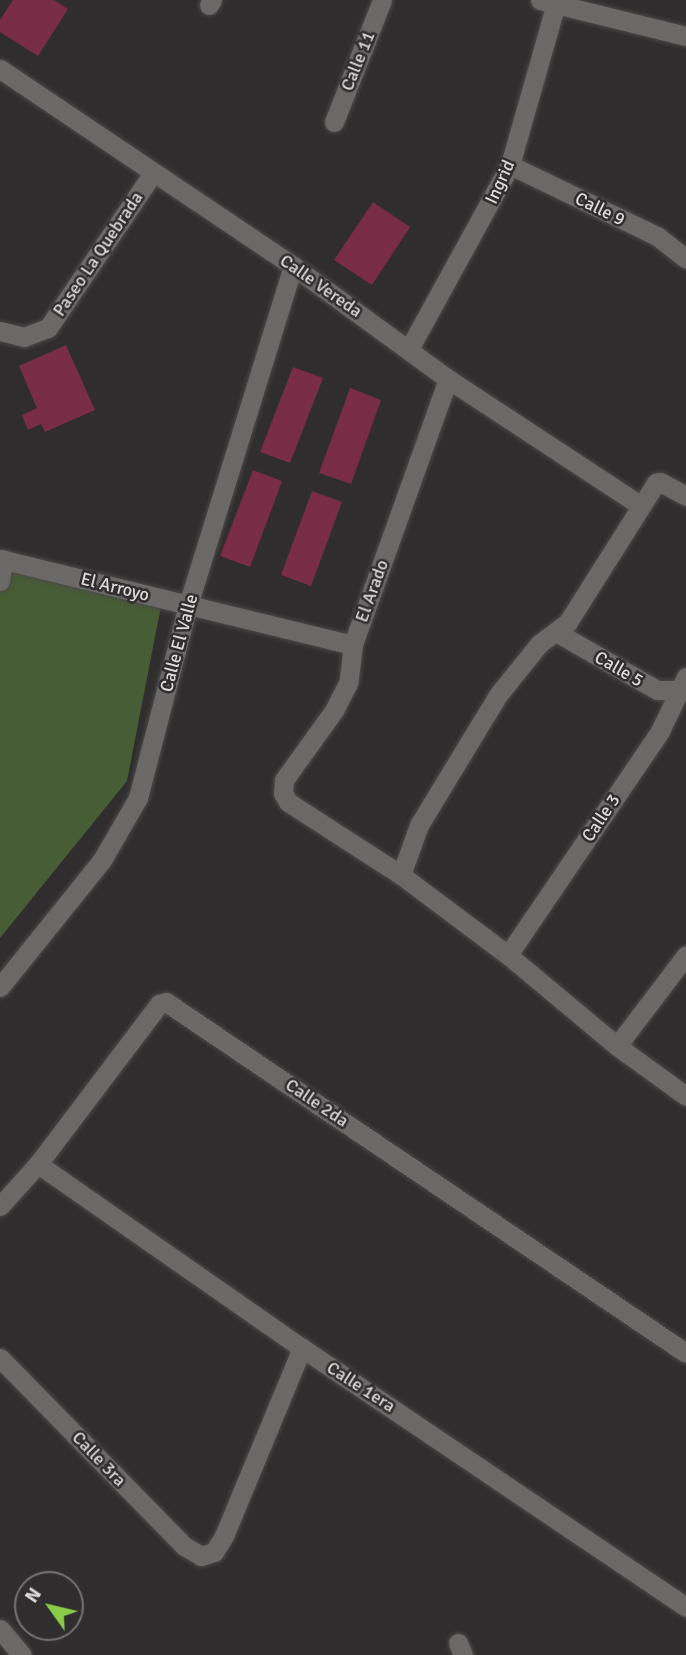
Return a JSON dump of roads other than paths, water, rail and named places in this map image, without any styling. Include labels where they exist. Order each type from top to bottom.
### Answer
[{"type":"street","name":"Calle 11","points":[[334,122],[382,0]]},
{"type":"street","points":[[551,2],[686,36]]},
{"type":"street","name":"Ingrid","points":[[409,349],[510,165],[551,2]]},
{"type":"street","name":"Calle Vereda","points":[[0,69],[293,266],[448,379],[640,505]]},
{"type":"street","name":"Calle 9","points":[[510,165],[657,236],[686,259]]},
{"type":"street","name":"Paseo La Quebrada","points":[[0,331],[24,337],[48,328],[153,173]]},
{"type":"street","name":"Calle El Valle","points":[[0,987],[6,964],[102,860],[138,798],[188,606],[293,266]]},
{"type":"street","name":"El Arado","points":[[401,875],[288,802],[283,793],[284,780],[335,709],[348,683],[353,645],[448,379]]},
{"type":"street","points":[[686,496],[658,482],[640,505],[568,622],[539,644],[498,695],[419,825],[401,875],[508,955],[617,1046],[686,1096]]},
{"type":"street","points":[[0,581],[2,559]]},
{"type":"street","name":"El Arroyo","points":[[2,559],[353,645]]},
{"type":"street","name":"Calle 5","points":[[556,632],[657,690],[683,685]]},
{"type":"street","name":"Calle 3","points":[[508,955],[660,731],[683,685]]},
{"type":"street","points":[[617,1046],[686,955]]},
{"type":"street","name":"Calle 2da","points":[[0,1206],[38,1164],[159,1004],[166,1002],[686,1353]]},
{"type":"street","name":"Calle 1era","points":[[38,1164],[302,1348],[686,1607]]},
{"type":"street","name":"Calle 3ra","points":[[0,1358],[184,1546],[201,1556],[214,1552],[224,1536],[302,1348]]},
{"type":"street","points":[[0,1629],[22,1655]]}]
